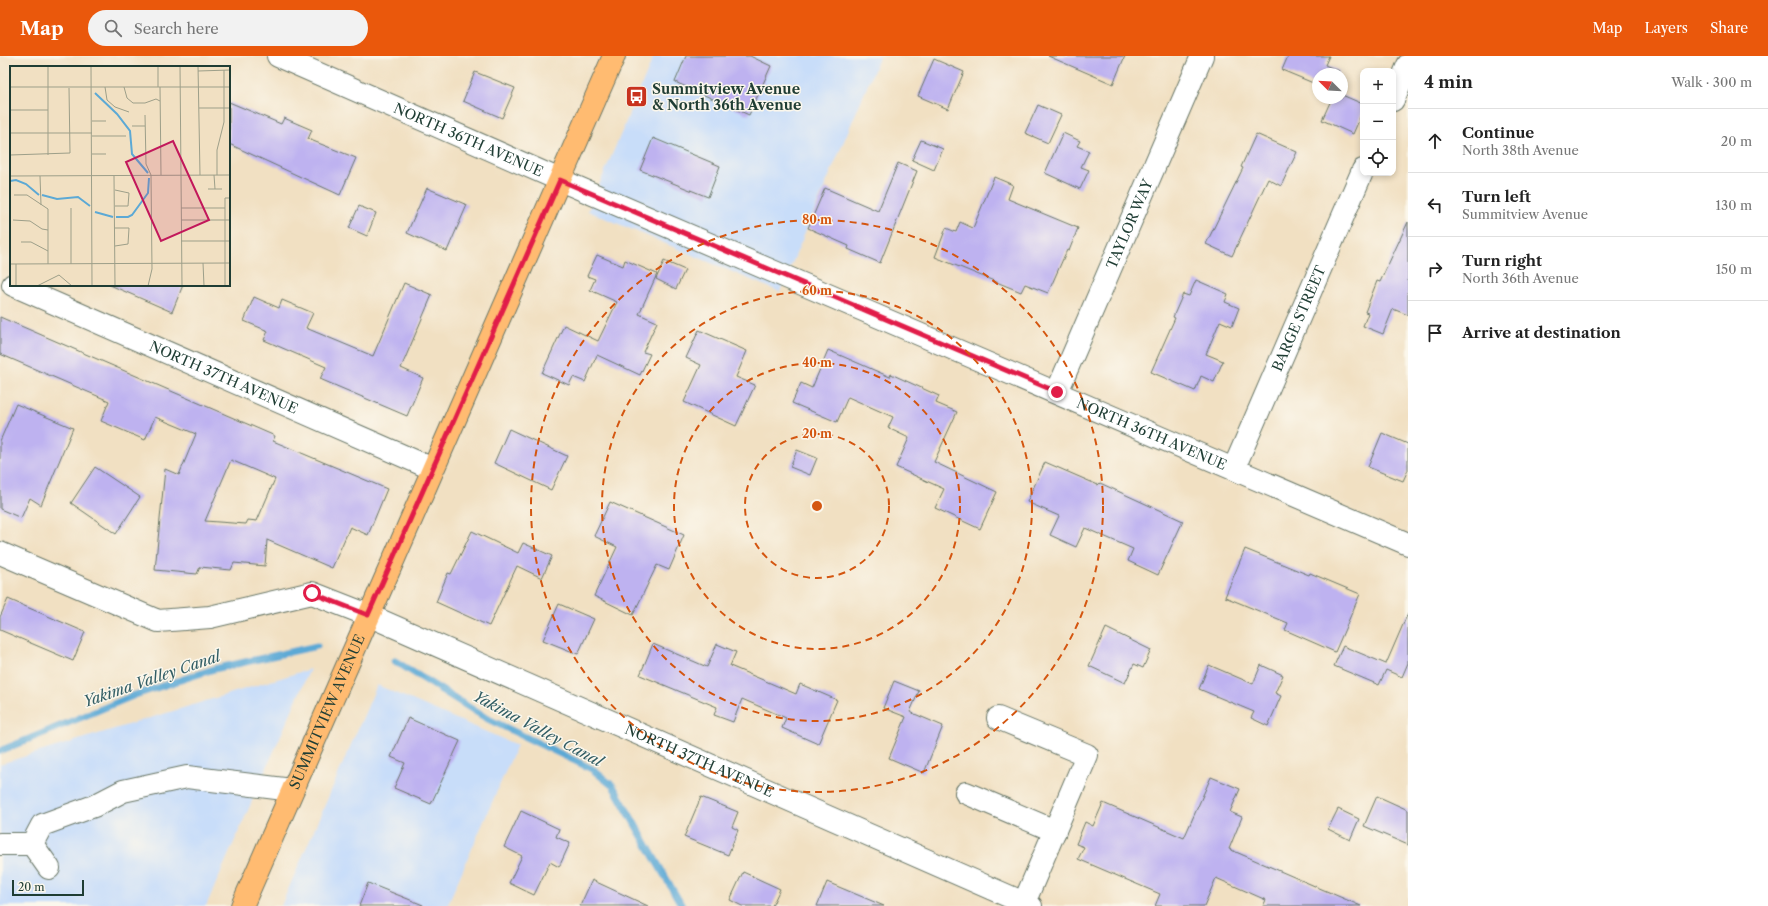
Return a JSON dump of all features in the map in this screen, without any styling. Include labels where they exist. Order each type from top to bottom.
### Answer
[{"type":"main road","name":"SUMMITVIEW AVENUE","points":[[242,906],[368,615],[434,469],[614,56]]},
{"type":"street","name":"NORTH 36TH AVENUE","points":[[278,56],[560,180],[1057,392],[1408,544]]},
{"type":"street","name":"TAYLOR WAY","points":[[1057,392],[1202,56]]},
{"type":"street","points":[[1396,93],[1408,65]]},
{"type":"street","name":"BARGE STREET","points":[[1234,468],[1360,176]]},
{"type":"street","name":"NORTH 37TH AVENUE","points":[[0,279],[10,284]]},
{"type":"street","name":"NORTH 37TH AVENUE","points":[[14,286],[434,469]]},
{"type":"street","name":"NORTH 37TH AVENUE","points":[[0,553],[158,621],[210,617],[312,593],[368,615],[1028,904]]},
{"type":"street","points":[[998,718],[1087,755],[1055,831],[1028,904]]},
{"type":"street","points":[[32,844],[42,825],[94,806],[123,791],[187,777],[292,790]]},
{"type":"street","points":[[966,793],[1055,831]]},
{"type":"street","points":[[0,844],[32,844]]},
{"type":"street","points":[[32,844],[49,868]]},
{"type":"shaded area","points":[[654,56],[880,56],[780,292],[588,211]]},
{"type":"shaded area","points":[[310,669],[206,906],[0,906],[0,764]]},
{"type":"shaded area","points":[[377,685],[517,745],[447,906],[281,906]]},
{"type":"building","points":[[686,56],[750,56],[771,66],[749,115],[675,82]]},
{"type":"building","points":[[1048,56],[1125,56],[1113,84]]},
{"type":"building","points":[[1288,56],[1329,56],[1325,65],[1332,68],[1312,68],[1312,82],[1282,70]]},
{"type":"building","points":[[934,59],[964,72],[948,109],[918,96]]},
{"type":"building","points":[[475,72],[515,88],[502,118],[463,101]]},
{"type":"building","points":[[1348,98],[1360,103],[1360,118],[1353,134],[1322,120],[1329,104],[1348,104]]},
{"type":"building","points":[[230,102],[281,124],[284,118],[312,130],[308,139],[356,158],[340,195],[230,144]]},
{"type":"building","points":[[1038,105],[1061,115],[1048,143],[1025,133]]},
{"type":"building","points":[[1063,133],[1080,141],[1077,146],[1089,151],[1081,167],[1089,170],[1080,189],[1045,173]]},
{"type":"building","points":[[1256,134],[1297,152],[1281,186],[1268,179],[1232,256],[1206,244],[1243,168],[1241,167]]},
{"type":"building","points":[[653,138],[720,166],[708,197],[640,170]]},
{"type":"building","points":[[921,140],[943,149],[934,170],[912,160]]},
{"type":"building","points":[[898,163],[917,171],[880,263],[848,249],[849,246],[808,228],[825,188],[878,211]]},
{"type":"building","points":[[994,177],[1013,185],[1008,199],[1078,228],[1069,251],[1067,250],[1048,293],[1025,284],[1021,292],[935,257],[946,228],[956,232],[960,222],[973,228]]},
{"type":"building","points":[[427,188],[467,205],[447,251],[407,233]]},
{"type":"building","points":[[359,206],[376,213],[367,236],[349,228]]},
{"type":"building","points":[[1408,222],[1408,315],[1393,309],[1383,334],[1363,326],[1368,313],[1365,312],[1377,281],[1380,282]]},
{"type":"building","points":[[597,255],[623,266],[625,260],[657,274],[639,314],[657,322],[643,352],[650,354],[640,375],[597,355],[585,382],[573,377],[569,385],[542,373],[564,325],[598,341],[617,302],[590,290],[595,279],[587,276]]},
{"type":"building","points":[[664,261],[685,270],[676,289],[656,279]]},
{"type":"building","points":[[1196,280],[1228,294],[1225,302],[1239,308],[1232,326],[1220,321],[1206,354],[1223,361],[1214,382],[1201,376],[1195,391],[1151,372],[1175,318],[1173,317],[1183,294],[1189,296]]},
{"type":"building","points":[[404,283],[432,295],[401,368],[423,378],[407,416],[320,379],[326,367],[264,340],[268,331],[244,321],[254,297],[279,308],[282,300],[313,313],[306,328],[373,356]]},
{"type":"building","points":[[112,286],[183,286],[172,312]]},
{"type":"building","points":[[0,317],[275,436],[273,441],[387,489],[368,535],[350,527],[332,568],[267,540],[265,566],[234,563],[231,570],[200,567],[197,574],[155,570],[165,469],[179,475],[196,434],[155,417],[145,440],[101,421],[109,401],[0,354]],"holes":[[[231,460],[275,479],[257,521],[248,520],[246,524],[205,521]]]},
{"type":"building","points":[[699,330],[747,351],[736,377],[755,385],[736,426],[684,402],[701,365],[686,358]]},
{"type":"building","points":[[828,350],[890,377],[891,374],[939,396],[936,403],[957,412],[934,462],[997,492],[980,529],[935,508],[944,489],[896,467],[909,438],[888,428],[893,417],[848,397],[837,422],[792,403],[801,383],[812,388]]},
{"type":"building","points":[[16,404],[73,428],[41,505],[30,498],[21,518],[0,509],[0,441]]},
{"type":"building","points":[[509,429],[567,456],[551,490],[494,463]]},
{"type":"building","points":[[1382,433],[1408,444],[1408,470],[1403,481],[1368,467]]},
{"type":"building","points":[[797,450],[817,458],[810,475],[790,467]]},
{"type":"building","points":[[1045,462],[1098,485],[1100,483],[1183,521],[1158,575],[1128,561],[1133,549],[1085,528],[1076,547],[1050,535],[1059,516],[1027,502]]},
{"type":"building","points":[[95,467],[140,497],[116,534],[71,503]]},
{"type":"building","points":[[610,502],[684,535],[669,570],[657,565],[633,615],[594,596],[617,547],[594,536]]},
{"type":"building","points":[[472,531],[518,553],[523,543],[552,556],[542,578],[517,566],[489,626],[436,602],[448,573],[451,574]]},
{"type":"building","points":[[1245,549],[1309,575],[1310,573],[1360,594],[1335,652],[1285,630],[1288,623],[1225,597]]},
{"type":"building","points":[[8,599],[85,632],[73,661],[0,630],[0,617]]},
{"type":"building","points":[[559,604],[594,619],[578,654],[543,640]]},
{"type":"building","points":[[1408,613],[1408,663],[1402,677],[1386,670],[1379,685],[1334,666],[1343,646],[1386,664]]},
{"type":"building","points":[[1106,628],[1151,650],[1143,668],[1134,664],[1125,683],[1089,666]]},
{"type":"building","points":[[653,644],[707,667],[717,644],[736,652],[730,666],[796,694],[800,684],[837,700],[818,744],[782,728],[786,718],[742,699],[733,722],[714,715],[717,707],[640,675]]},
{"type":"building","points":[[1209,665],[1253,684],[1261,665],[1283,675],[1275,693],[1281,696],[1268,726],[1251,718],[1254,712],[1199,689]]},
{"type":"building","points":[[894,681],[919,691],[910,712],[943,726],[924,773],[889,758],[906,717],[883,708]]},
{"type":"building","points":[[408,718],[460,741],[431,804],[394,788],[405,763],[391,757]]},
{"type":"building","points":[[1211,777],[1240,789],[1230,812],[1242,817],[1229,849],[1361,906],[1263,906],[1266,900],[1216,878],[1204,906],[1155,906],[1160,894],[1078,859],[1084,847],[1076,844],[1085,822],[1093,826],[1103,803],[1184,838]]},
{"type":"building","points":[[1377,796],[1408,810],[1408,845],[1364,826]]},
{"type":"building","points":[[701,797],[738,812],[732,827],[738,830],[728,855],[684,837]]},
{"type":"building","points":[[1338,809],[1359,819],[1350,840],[1328,829]]},
{"type":"building","points":[[521,811],[559,829],[556,837],[570,843],[559,867],[550,862],[534,895],[509,883],[522,856],[504,847]]},
{"type":"building","points":[[743,872],[780,889],[772,906],[742,906],[730,900]]},
{"type":"building","points":[[592,880],[648,906],[580,906]]},
{"type":"building","points":[[827,882],[884,906],[817,906]]},
{"type":"building","points":[[368,883],[423,905],[423,906],[359,906]]},
{"type":"waterway","name":"Yakima Valley Canal","points":[[0,751],[135,695],[214,669],[317,646]]},
{"type":"waterway","name":"Yakima Valley Canal","points":[[395,661],[486,718],[592,769],[613,786],[682,906]]},
{"type":"place","name":"Summitview Avenue & North 36th Avenue","points":[[636,97]]},
{"type":"route","points":[[312,593],[368,615],[434,469],[560,180],[1057,392]]}]
